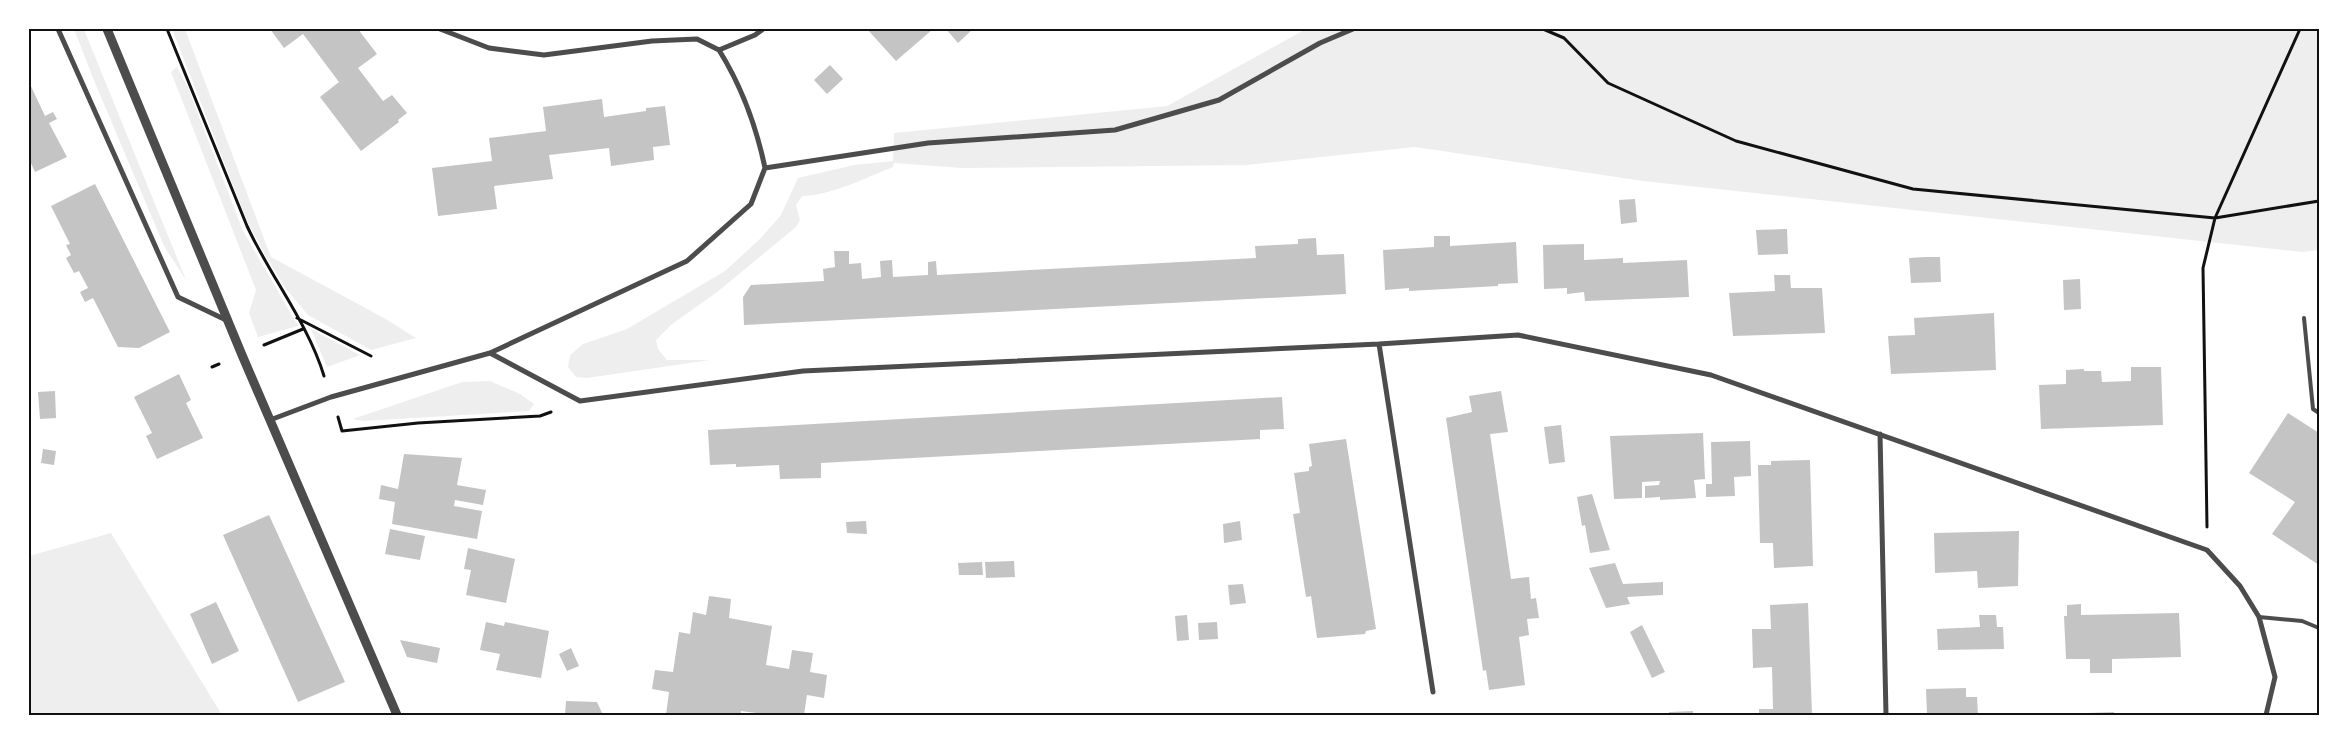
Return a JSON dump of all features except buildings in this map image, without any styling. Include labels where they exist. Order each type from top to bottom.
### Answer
[{"type":"street","points":[[58,29],[178,297],[228,320]]},
{"type":"street","points":[[108,29],[228,320],[396,715]]},
{"type":"street","points":[[270,420],[331,398],[490,353],[687,261],[752,204],[765,168],[747,104],[735,76],[719,50],[697,39],[652,41],[544,55],[489,48],[440,29]]},
{"type":"street","points":[[719,50],[755,35],[763,29]]},
{"type":"street","points":[[765,168],[928,143],[1115,130],[1219,100],[1320,44],[1353,29]]},
{"type":"street","points":[[490,353],[580,401],[803,371],[1379,344],[1518,335],[1711,375],[2207,550],[2240,586],[2259,617],[2275,677],[2266,715]]},
{"type":"street","points":[[1379,344],[1433,692]]},
{"type":"street","points":[[1880,434],[1886,715]]},
{"type":"lane","points":[[2304,318],[2313,409],[2319,413]]},
{"type":"lane","points":[[2259,617],[2302,620],[2319,628]]},
{"type":"path","points":[[167,29],[261,258],[287,297],[323,372],[331,398]]},
{"type":"path","points":[[1543,29],[1564,38],[1608,83],[1736,141],[1913,189],[2215,218],[2319,201]]},
{"type":"path","points":[[2207,550],[2203,268],[2215,218],[2300,29]]},
{"type":"path","points":[[297,318],[371,356]]},
{"type":"path","points":[[342,430],[418,423],[540,416],[580,401]]},
{"type":"shaded area","points":[[74,29],[84,29],[186,280],[164,246]]},
{"type":"shaded area","points":[[172,29],[185,29],[271,257],[384,318],[416,338],[371,350],[308,315],[286,289],[247,221]]},
{"type":"shaded area","points":[[1306,29],[2319,29],[2319,250],[2303,252],[1643,181],[1415,147],[1247,165],[962,168],[894,163],[893,167],[849,185],[825,193],[802,196],[796,205],[800,220],[796,227],[716,293],[672,324],[656,340],[658,349],[667,360],[710,360],[587,378],[576,377],[568,367],[570,355],[583,344],[627,329],[725,271],[761,238],[781,215],[798,178],[854,165],[893,161],[894,133],[1167,106]]},
{"type":"shaded area","points":[[177,67],[188,88],[243,231],[298,326],[258,337],[249,313],[256,290],[171,72]]},
{"type":"shaded area","points":[[311,329],[360,355],[327,367]]},
{"type":"shaded area","points":[[490,381],[520,394],[534,404],[529,411],[363,421],[353,419],[462,382]]},
{"type":"shaded area","points":[[111,533],[222,715],[29,715],[29,556]]}]
